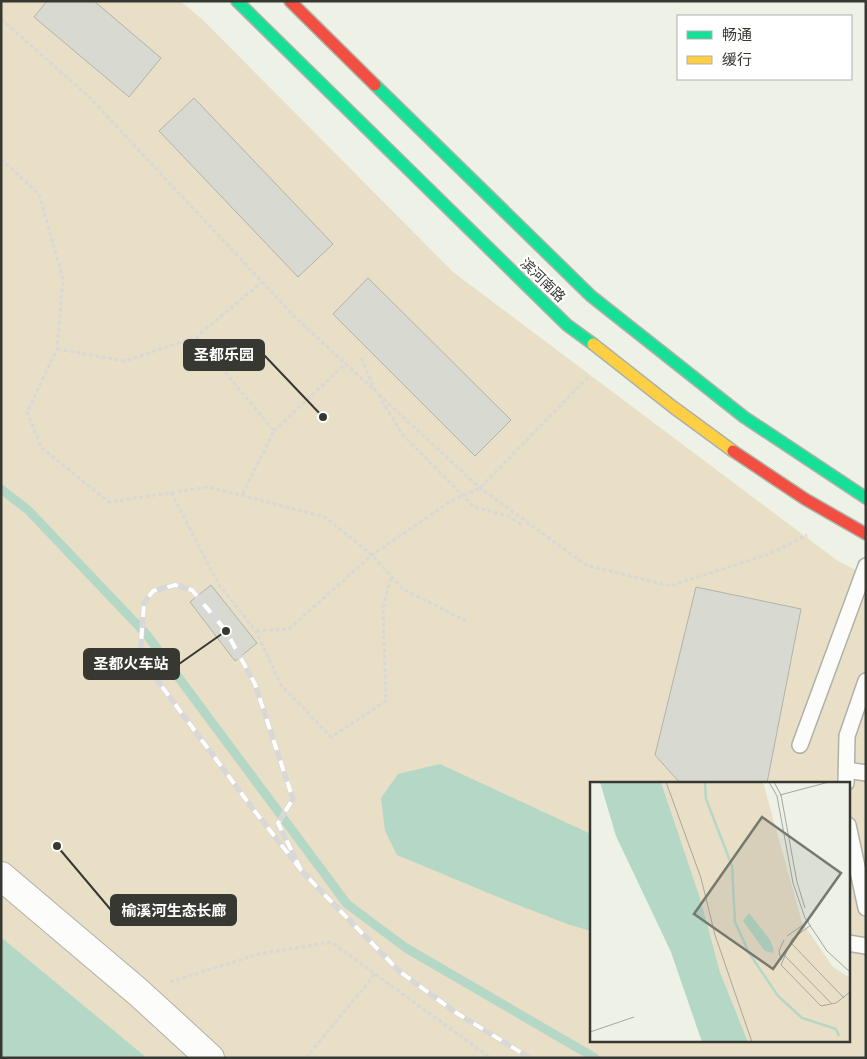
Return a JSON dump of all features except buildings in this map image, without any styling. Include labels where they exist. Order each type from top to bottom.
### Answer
[{"type":"main road","name":"滨河南路","points":[[237,1],[567,325],[610,355],[708,433],[839,520],[866,534]]},
{"type":"main road","name":"滨河南路","points":[[290,1],[591,296],[744,417],[866,498]]},
{"type":"street","points":[[1,876],[138,992],[210,1058]]},
{"type":"lane","points":[[800,744],[866,566]]},
{"type":"lane","points":[[866,680],[847,736],[846,776],[866,774]]},
{"type":"lane","points":[[850,834],[865,898]]},
{"type":"lane","points":[[850,943],[866,946]]},
{"type":"path","points":[[1,19],[88,96],[294,316],[480,488],[586,565],[670,586],[769,554],[839,520]]},
{"type":"path","points":[[1,159],[39,194],[63,279],[57,349],[27,412],[42,448],[109,502],[209,486],[325,517],[372,555],[403,589],[468,622]]},
{"type":"path","points":[[57,349],[125,361],[196,337],[262,282]]},
{"type":"path","points":[[196,337],[274,431]]},
{"type":"path","points":[[256,631],[289,628],[372,555],[451,501],[480,488],[610,355]]},
{"type":"path","points":[[361,358],[376,393],[403,435],[474,506],[508,516],[522,526]]},
{"type":"path","points":[[242,495],[274,431],[346,363]]},
{"type":"path","points":[[172,492],[219,585],[256,631],[281,685],[331,737],[386,701],[382,607],[391,578]]},
{"type":"path","points":[[138,992],[259,954],[332,942],[491,1058]]},
{"type":"path","points":[[306,1058],[376,974]]},
{"type":"shaded area","points":[[1,1],[180,1],[202,19],[453,272],[838,561],[866,575],[866,1058],[147,1058],[1,937]]},
{"type":"shaded area","points":[[440,764],[590,834],[590,931],[567,924],[493,895],[397,855],[385,831],[381,798],[398,774]]},
{"type":"shaded area","points":[[1,937],[147,1058],[1,1058]]},
{"type":"waterway","points":[[1,489],[28,510],[147,635],[347,904],[406,948],[595,1058]]},
{"type":"railway","points":[[301,870],[278,823],[293,799],[255,684],[226,631],[192,590],[175,585],[153,591],[144,603],[140,657],[301,870],[399,971],[455,1012],[530,1058]]},
{"type":"traffic: fast","points":[[237,1],[567,325],[593,344]]},
{"type":"traffic: fast","points":[[375,85],[591,296],[744,417],[866,498]]},
{"type":"traffic: slow","points":[[593,344],[733,451]]},
{"type":"traffic: jam","points":[[290,1],[375,85]]},
{"type":"traffic: jam","points":[[733,451],[805,499],[866,534]]},
{"type":"place","name":"圣都乐园","points":[[323,417]]},
{"type":"place","name":"圣都火车站","points":[[226,631]]},
{"type":"place","name":"榆溪河生态长廊","points":[[57,846]]}]
